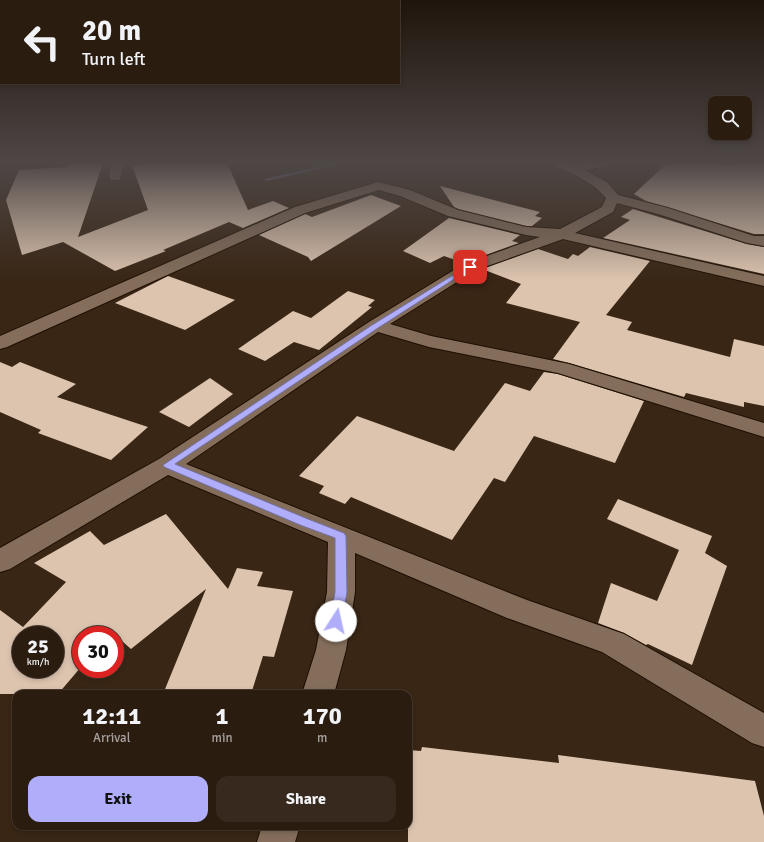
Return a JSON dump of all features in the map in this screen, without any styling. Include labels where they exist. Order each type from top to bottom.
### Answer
[{"type":"street","points":[[0,343],[300,210],[324,202]]},
{"type":"street","points":[[425,202],[453,213],[526,231],[562,234],[764,281]]},
{"type":"street","points":[[0,561],[167,465],[375,326],[470,267],[562,234],[608,209],[611,202]]},
{"type":"street","points":[[630,202],[663,211],[752,240],[764,241]]},
{"type":"street","points":[[375,326],[429,341],[562,368],[764,430]]},
{"type":"street","points":[[167,465],[516,609],[613,642],[764,731]]},
{"type":"street","points":[[319,690],[331,650],[341,592],[340,536]]},
{"type":"street","points":[[276,842],[280,830]]},
{"type":"building","points":[[7,202],[90,202],[78,237],[148,210],[145,202],[245,202],[248,210],[269,202],[276,202],[289,208],[243,228],[229,222],[163,250],[166,251],[115,271],[63,242],[22,255]]},
{"type":"building","points":[[351,202],[391,202],[401,206],[311,261],[308,257],[259,235],[305,214],[312,217]]},
{"type":"building","points":[[451,202],[503,202],[540,212],[535,216],[542,218],[532,226],[526,226],[454,207]]},
{"type":"building","points":[[650,202],[764,202],[764,234],[754,234]]},
{"type":"building","points":[[633,209],[747,244],[764,247],[764,274],[603,238],[630,220],[621,217]]},
{"type":"building","points":[[449,218],[520,235],[512,241],[519,243],[464,263],[444,256],[430,263],[403,251]]},
{"type":"building","points":[[590,247],[650,261],[606,315],[632,322],[627,330],[730,357],[734,339],[764,346],[764,406],[744,402],[744,407],[686,393],[684,397],[553,359],[580,322],[506,303],[521,284],[482,269],[538,249],[568,259],[573,254],[578,256]]},
{"type":"building","points":[[168,276],[235,300],[185,330],[115,303]]},
{"type":"building","points":[[348,291],[375,300],[368,306],[372,307],[319,350],[294,342],[265,361],[238,349],[293,311],[311,318]]},
{"type":"building","points":[[0,362],[12,367],[20,362],[76,384],[57,397],[148,427],[111,460],[38,433],[41,430],[0,412]]},
{"type":"building","points":[[544,372],[558,374],[644,401],[615,463],[534,436],[505,482],[494,478],[452,540],[351,497],[345,504],[319,493],[324,486],[299,476],[357,416],[454,451],[505,383],[530,391]]},
{"type":"building","points":[[210,378],[233,394],[189,427],[159,412]]},
{"type":"building","points":[[618,499],[712,536],[705,553],[727,566],[692,665],[648,644],[646,645],[624,633],[598,623],[611,583],[657,601],[679,550],[607,519]]},
{"type":"building","points":[[166,514],[228,589],[237,568],[263,572],[257,586],[293,591],[274,657],[263,656],[252,690],[165,690],[206,589],[131,649],[124,643],[124,626],[72,626],[72,678],[61,690],[12,690],[12,694],[0,694],[0,610],[22,626],[12,626],[12,678],[64,678],[64,626],[24,626],[66,582],[34,563],[90,531],[104,545]]},
{"type":"building","points":[[422,747],[559,763],[558,755],[755,781],[764,816],[764,842],[408,842],[408,830],[412,830],[412,750],[421,751]]},
{"type":"route","points":[[336,621],[341,592],[340,536],[167,465],[375,326],[470,267]]}]
